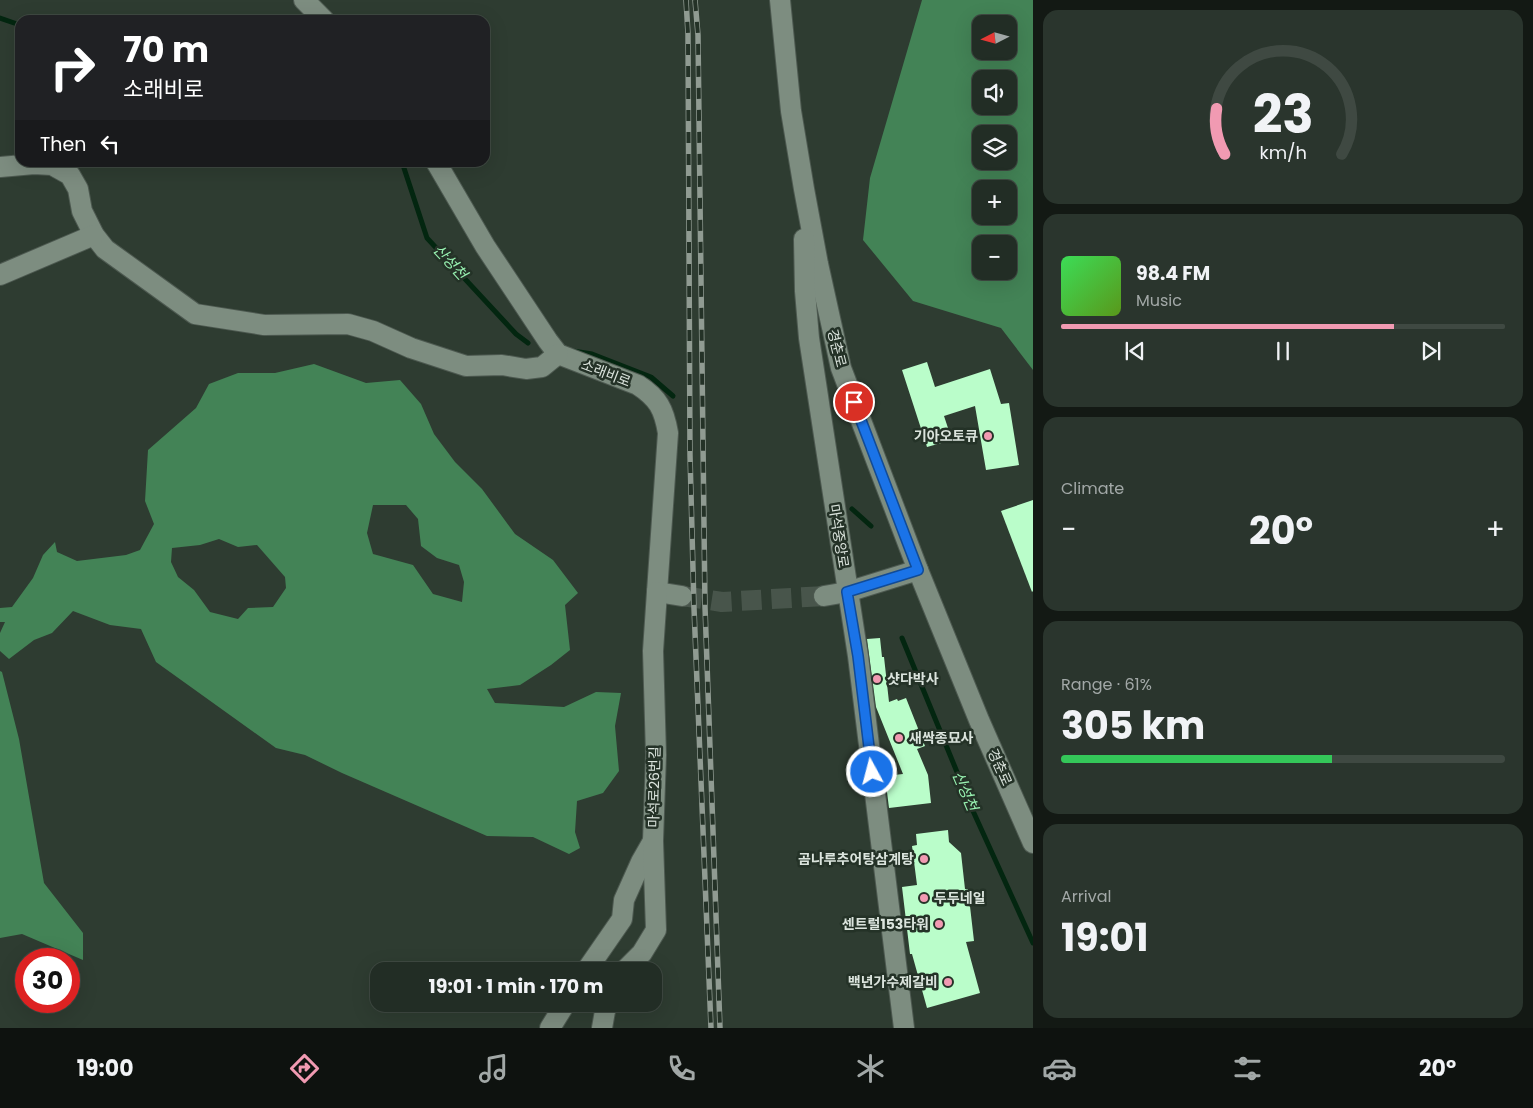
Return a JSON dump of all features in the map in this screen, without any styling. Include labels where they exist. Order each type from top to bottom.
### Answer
[{"type":"street","points":[[304,0],[319,15]]},
{"type":"street","name":"경춘로","points":[[780,0],[791,110],[804,190],[818,264],[842,368],[918,570],[979,720],[1033,843]]},
{"type":"street","points":[[0,167],[15,166]]},
{"type":"street","points":[[56,167],[70,175],[78,189],[82,211],[94,235],[105,249],[195,314],[264,325],[348,324],[373,331],[411,348],[466,366],[502,365],[526,369],[542,366],[558,354],[485,246],[439,167]]},
{"type":"street","name":"마석중앙로","points":[[804,190],[805,291],[809,338],[858,656],[904,1028]]},
{"type":"street","points":[[0,275],[94,235]]},
{"type":"street","name":"소래비로","points":[[558,354],[638,385],[649,392],[659,403],[665,416],[668,433],[657,592]]},
{"type":"street","points":[[818,400],[842,368]]},
{"type":"street","points":[[824,596],[847,592],[918,570]]},
{"type":"street","points":[[657,592],[682,596]]},
{"type":"street","name":"마석로26번길","points":[[633,962],[642,953],[656,930],[653,841],[656,755],[653,651],[657,592]]},
{"type":"street","points":[[592,962],[622,919],[624,900],[641,862],[653,841]]},
{"type":"street","points":[[550,1028],[560,1012]]},
{"type":"street","points":[[602,1028],[604,1012]]},
{"type":"green space","points":[[922,0],[1033,0],[1033,370],[1001,328],[913,301],[863,240],[870,178]]},
{"type":"green space","points":[[314,364],[366,383],[400,380],[421,404],[434,434],[455,462],[482,489],[515,534],[553,560],[578,593],[565,605],[570,650],[520,685],[487,689],[495,703],[564,707],[596,692],[621,693],[615,726],[619,771],[603,793],[577,801],[575,832],[580,848],[569,854],[533,837],[487,836],[305,755],[276,748],[156,662],[141,629],[110,625],[73,611],[52,633],[34,640],[9,659],[0,651],[0,633],[5,622],[0,622],[0,608],[12,607],[33,578],[43,555],[55,542],[57,552],[77,561],[126,555],[140,550],[154,524],[145,501],[148,450],[196,408],[209,384],[238,373],[275,373]],"holes":[[[373,505],[406,505],[418,519],[421,546],[437,558],[459,565],[464,582],[462,602],[433,594],[413,565],[373,554],[367,533]],[[219,539],[238,547],[257,545],[285,577],[286,588],[273,607],[248,608],[238,619],[210,612],[194,590],[178,577],[171,562],[172,548],[200,545]]]},
{"type":"green space","points":[[0,671],[2,672],[19,739],[44,883],[83,933],[83,960],[80,959],[80,948],[55,948],[22,934],[0,938]]},
{"type":"building","points":[[927,362],[935,387],[990,369],[1001,404],[1009,403],[1019,465],[986,470],[975,406],[944,416],[952,440],[927,447],[902,370]]},
{"type":"building","points":[[1033,500],[1033,591],[1032,592],[1001,511]]},
{"type":"building","points":[[880,638],[889,702],[906,698],[925,746],[917,749],[928,775],[931,803],[889,808],[885,776],[903,774],[876,707],[867,639]]},
{"type":"building","points":[[948,830],[949,842],[961,853],[965,889],[968,889],[974,941],[966,942],[980,993],[927,1008],[912,954],[910,954],[902,887],[917,885],[912,846],[917,845],[916,834]]},
{"type":"waterway","name":"산성천","points":[[0,18],[15,23]]},
{"type":"waterway","name":"산성천","points":[[404,167],[427,238],[516,334],[528,343]]},
{"type":"waterway","name":"산성천","points":[[573,351],[592,354],[651,377],[673,396]]},
{"type":"waterway","name":"산성천","points":[[852,509],[871,526]]},
{"type":"waterway","name":"산성천","points":[[902,638],[973,811],[1033,943]]},
{"type":"tunnel","points":[[682,596],[722,602],[824,596]]},
{"type":"railway","points":[[686,0],[688,34],[690,455],[694,608],[711,1028]]},
{"type":"railway","points":[[695,0],[698,35],[705,607],[720,1028]]},
{"type":"place","name":"기아오토큐","points":[[988,436]]},
{"type":"place","name":"샷다박사","points":[[877,679]]},
{"type":"place","name":"새싹종묘사","points":[[899,738]]},
{"type":"place","name":"곰나루추어탕삼계탕","points":[[924,859]]},
{"type":"place","name":"두두네일","points":[[924,898]]},
{"type":"place","name":"센트럴153타워","points":[[939,924]]},
{"type":"place","name":"백년가수제갈비","points":[[948,982]]},
{"type":"route","points":[[854,402],[918,570],[847,592],[858,656],[872,772]]}]
